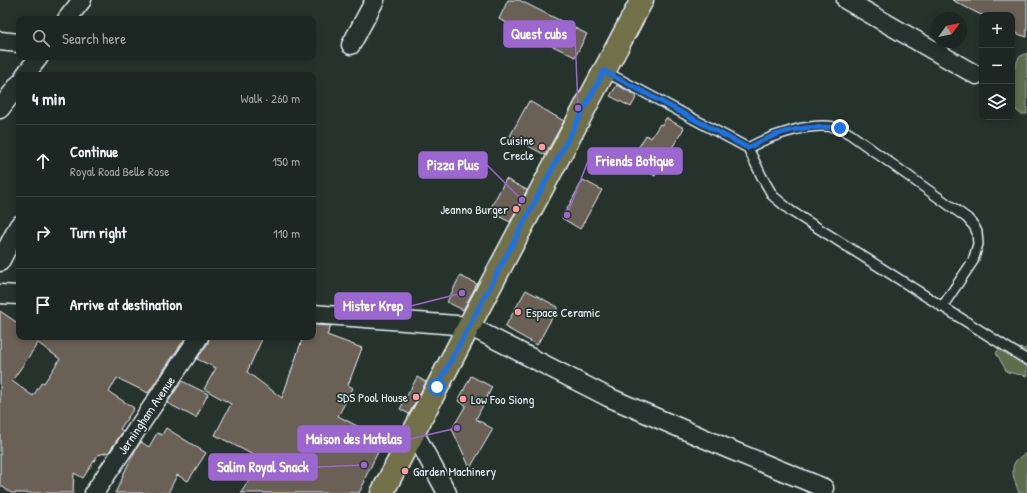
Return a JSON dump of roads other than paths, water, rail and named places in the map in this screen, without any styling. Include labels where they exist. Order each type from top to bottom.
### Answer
[{"type":"main road","points":[[382,493],[642,0]]},
{"type":"street","points":[[69,16],[82,0]]},
{"type":"street","points":[[352,45],[375,0]]},
{"type":"street","points":[[846,0],[976,75]]},
{"type":"street","points":[[0,41],[16,43]]},
{"type":"street","points":[[27,72],[37,60]]},
{"type":"street","points":[[0,109],[16,88]]},
{"type":"street","points":[[0,262],[16,231]]},
{"type":"street","points":[[0,294],[16,295]]},
{"type":"street","points":[[316,314],[469,326],[608,397],[824,488]]},
{"type":"street","name":"Jerningham Avenue","points":[[94,493],[197,340]]},
{"type":"street","points":[[414,432],[447,493]]},
{"type":"lane","points":[[604,71],[748,148],[773,196],[797,215],[1027,360]]},
{"type":"lane","points":[[748,148],[763,140],[785,132],[806,127],[824,126],[840,128],[967,218],[977,232],[978,244],[973,261],[942,307]]},
{"type":"place","name":"Quest cubs","points":[[578,108]]},
{"type":"place","name":"Cuisine Crecle","points":[[542,147]]},
{"type":"place","name":"Pizza Plus","points":[[522,200]]},
{"type":"place","name":"Jeanno Burger","points":[[516,209]]},
{"type":"place","name":"Friends Botique","points":[[567,215]]},
{"type":"place","name":"Mister Krep","points":[[462,293]]},
{"type":"place","name":"Espace Ceramic","points":[[518,312]]},
{"type":"place","name":"SDS Pool House","points":[[416,397]]},
{"type":"place","name":"Low Foo Siong","points":[[463,399]]},
{"type":"place","name":"Maison des Matelas","points":[[457,428]]},
{"type":"place","name":"Salim Royal Snack","points":[[364,465]]},
{"type":"place","name":"Garden Machinery","points":[[405,471]]}]
